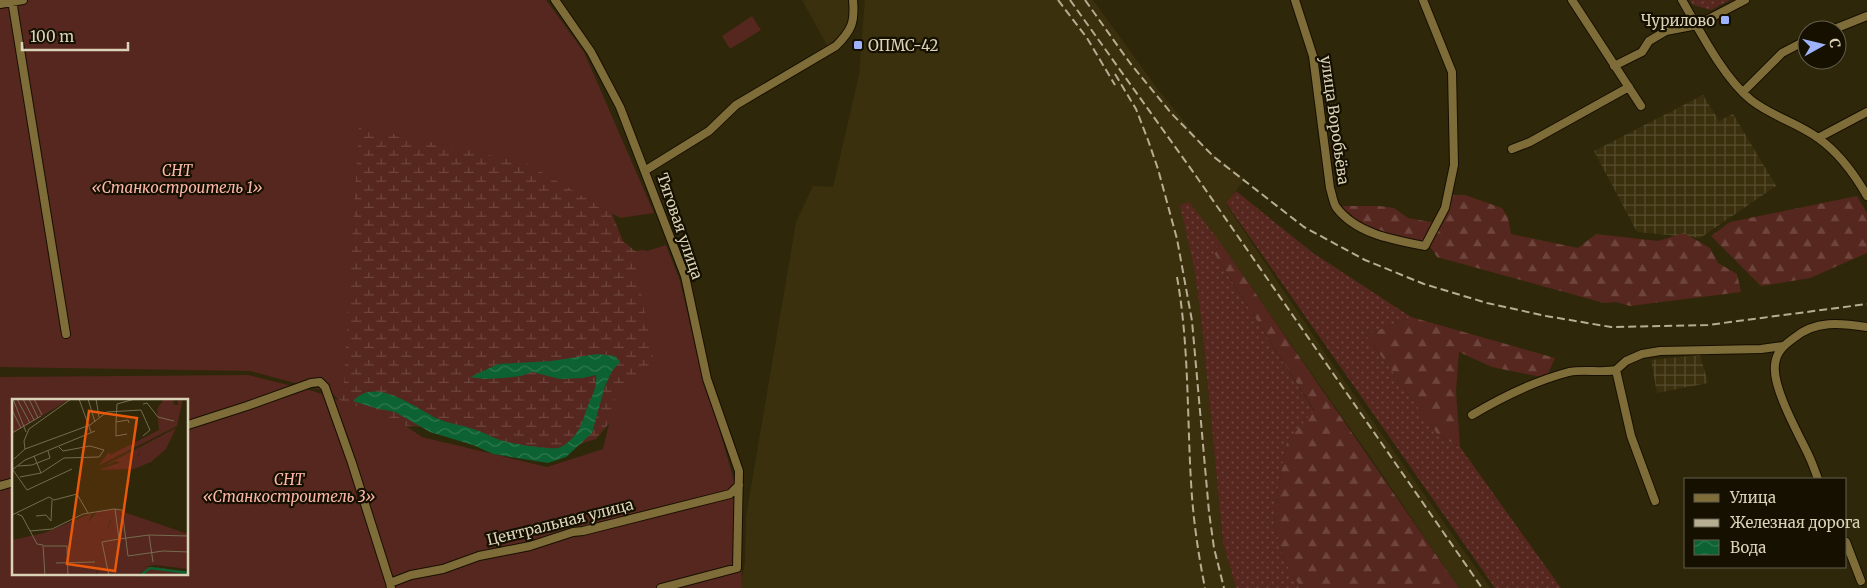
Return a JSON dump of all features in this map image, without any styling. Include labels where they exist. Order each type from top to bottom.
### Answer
[{"type":"street","points":[[0,4],[23,0]]},
{"type":"street","name":"Тяговая улица","points":[[555,0],[595,60],[620,107],[646,170],[685,276],[706,379],[739,471],[737,568],[661,588]]},
{"type":"street","points":[[646,170],[708,131],[736,105],[836,46],[851,28],[854,18],[853,0]]},
{"type":"street","name":"улица Воробьёва","points":[[1295,0],[1313,56],[1330,188],[1335,206],[1353,223],[1389,239],[1425,246],[1445,208],[1454,165],[1452,72],[1423,0]]},
{"type":"street","points":[[1572,0],[1641,106]]},
{"type":"street","points":[[1682,0],[1722,66],[1743,92],[1752,101],[1818,138],[1836,155],[1861,185],[1867,196]]},
{"type":"street","points":[[1614,66],[1642,52],[1650,41],[1666,31],[1697,25],[1745,0]]},
{"type":"street","points":[[12,1],[66,334]]},
{"type":"street","points":[[1847,24],[1867,16]]},
{"type":"street","points":[[1743,92],[1782,53],[1797,45]]},
{"type":"street","points":[[1512,149],[1530,142],[1629,87]]},
{"type":"street","points":[[1818,138],[1867,112]]},
{"type":"street","points":[[1818,478],[1776,382],[1775,364],[1783,346],[1803,330],[1825,324],[1867,327]]},
{"type":"street","points":[[1472,415],[1522,389],[1571,372],[1605,372],[1616,370],[1626,361],[1642,354],[1660,351],[1761,349],[1783,346]]},
{"type":"street","points":[[1616,370],[1630,436],[1655,501]]},
{"type":"street","points":[[189,425],[316,381],[320,382],[325,387],[352,463],[390,586]]},
{"type":"street","name":"Центральная улица","points":[[390,586],[411,575],[444,569],[479,556],[530,546],[574,532],[730,494],[739,485]]},
{"type":"street","points":[[1847,545],[1861,582]]},
{"type":"shaded area","points":[[802,0],[850,0],[852,11],[848,26],[828,47]]},
{"type":"shaded area","points":[[865,0],[1093,0],[1159,91],[1206,148],[1245,179],[1226,204],[1327,356],[1490,588],[1459,588],[1369,455],[1208,226],[1194,266],[1202,326],[1223,542],[1236,588],[740,588],[745,563],[746,517],[796,222],[813,186],[833,187],[859,75]]},
{"type":"shaded area","points":[[1703,95],[1719,121],[1733,114],[1776,186],[1700,238],[1637,232],[1594,151]]},
{"type":"shaded area","points":[[1700,355],[1708,383],[1657,393],[1651,360]]},
{"type":"green space","name":"СНТ «Станкостроитель 1»","points":[[0,0],[546,0],[584,52],[654,213],[620,218],[526,163],[359,126],[343,396],[250,371],[0,367]]},
{"type":"green space","points":[[1690,0],[1730,0],[1711,10],[1693,5]]},
{"type":"green space","points":[[752,16],[761,30],[730,49],[722,36]]},
{"type":"green space","points":[[366,97],[601,187],[623,241],[635,251],[644,250],[662,261],[670,333],[653,376],[596,439],[553,452],[531,450],[440,427],[397,426],[351,413],[333,394],[311,341],[284,255]]},
{"type":"green space","points":[[1236,191],[1313,253],[1411,317],[1366,335],[1438,435],[1460,447],[1561,588],[1495,588],[1226,203]]},
{"type":"green space","points":[[1453,195],[1465,195],[1502,208],[1508,218],[1511,234],[1578,248],[1596,234],[1658,241],[1684,233],[1710,248],[1718,263],[1737,274],[1741,292],[1630,306],[1616,302],[1604,303],[1437,257],[1427,242],[1403,244],[1386,238],[1345,215],[1342,206],[1394,208],[1408,218],[1442,224]]},
{"type":"green space","points":[[1857,196],[1867,213],[1867,253],[1810,278],[1761,286],[1711,236],[1730,222]]},
{"type":"green space","points":[[1189,202],[1220,242],[1214,253],[1314,411],[1287,442],[1278,487],[1274,523],[1284,560],[1301,588],[1236,588],[1223,542],[1202,326],[1194,266],[1180,205]]},
{"type":"green space","points":[[1220,242],[1459,588],[1301,588],[1284,560],[1274,523],[1278,487],[1287,442],[1314,410],[1214,253]]},
{"type":"green space","name":"СНТ «Станкостроитель 3»","points":[[666,245],[680,281],[693,337],[734,481],[739,485],[742,588],[0,588],[0,377],[248,375],[313,391],[397,420],[422,437],[547,467],[603,449],[618,387],[654,362],[634,255]]},
{"type":"green space","points":[[1411,317],[1555,358],[1546,378],[1492,367],[1459,352],[1456,391],[1460,447],[1438,435],[1366,335]]},
{"type":"water","points":[[597,354],[615,356],[620,362],[612,371],[605,386],[592,433],[566,457],[548,463],[493,454],[473,445],[430,432],[395,412],[353,401],[362,394],[383,392],[406,401],[436,418],[480,431],[500,440],[533,447],[557,448],[570,441],[579,429],[594,390],[596,375],[583,378],[560,379],[532,372],[521,376],[503,378],[484,379],[470,377],[498,364],[551,361]]},
{"type":"railway","points":[[1058,0],[1087,38],[1115,85]]},
{"type":"railway","points":[[1070,0],[1196,176],[1482,588]]},
{"type":"railway","points":[[1085,0],[1130,63],[1171,113],[1214,157],[1304,227],[1365,260],[1424,284],[1487,303],[1546,316],[1611,327],[1708,325],[1867,304]]},
{"type":"railway","points":[[1115,74],[1136,109],[1148,140],[1177,239],[1192,321],[1209,512],[1214,548],[1224,588]]},
{"type":"railway","points":[[1177,277],[1186,353],[1193,509],[1205,588]]},
{"type":"place","name":"Чурилово","points":[[1725,20]]},
{"type":"place","name":"ОПМС-42","points":[[858,45]]}]
